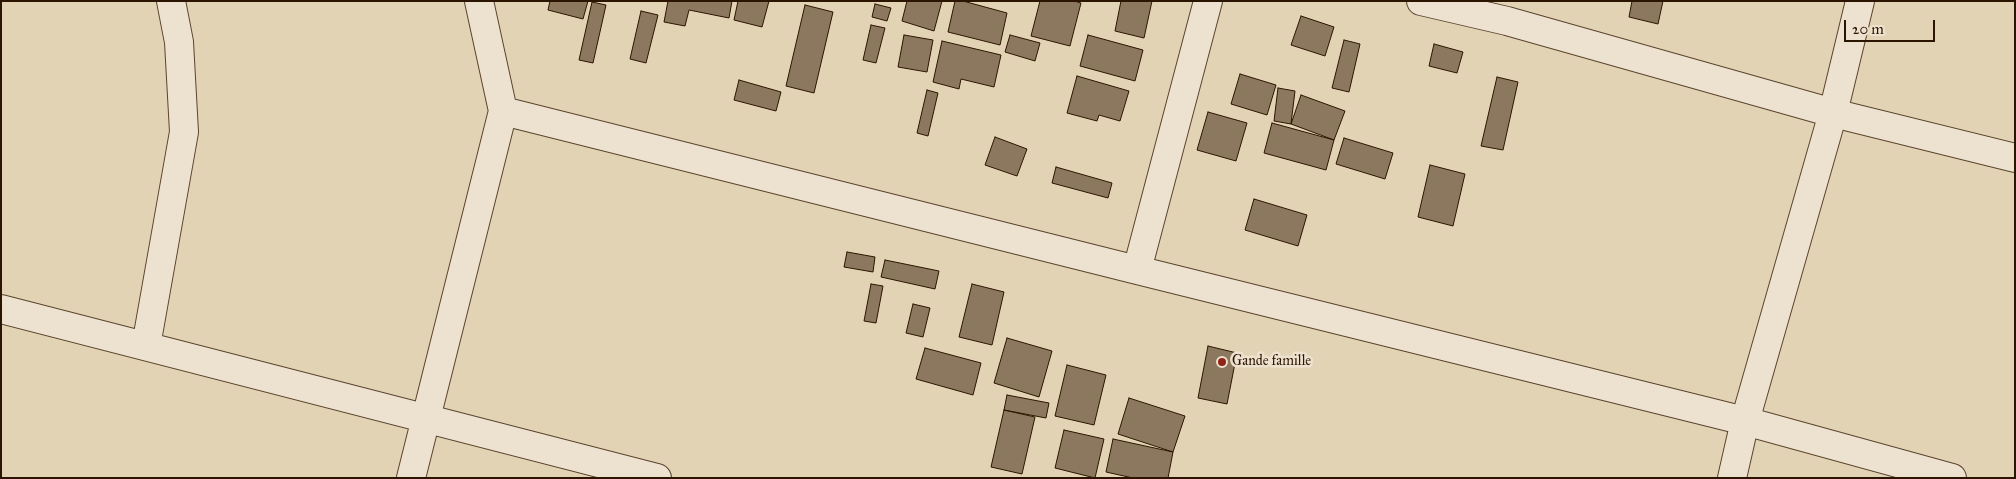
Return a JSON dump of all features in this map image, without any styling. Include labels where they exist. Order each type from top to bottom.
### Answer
[{"type":"street","points":[[146,346],[184,132],[179,42],[171,1]]},
{"type":"street","points":[[411,478],[503,110],[478,1]]},
{"type":"street","points":[[1137,270],[1208,1]]},
{"type":"street","points":[[1421,1],[1509,11],[1833,113],[2015,158]]},
{"type":"street","points":[[1732,478],[1745,421],[1833,113],[1860,1]]},
{"type":"street","points":[[503,110],[1745,421],[1952,478]]},
{"type":"street","points":[[1,309],[657,478]]},
{"type":"building","points":[[550,1],[588,1],[583,19],[548,10]]},
{"type":"building","points":[[668,1],[732,1],[729,18],[689,10],[685,26],[664,22]]},
{"type":"building","points":[[738,1],[769,1],[762,27],[734,20]]},
{"type":"building","points":[[907,1],[942,1],[934,31],[902,21]]},
{"type":"building","points":[[955,1],[963,1],[1007,13],[1000,45],[948,32]]},
{"type":"building","points":[[1040,1],[1074,1],[1081,3],[1070,46],[1031,36]]},
{"type":"building","points":[[1121,1],[1152,1],[1144,38],[1115,31]]},
{"type":"building","points":[[1632,1],[1663,1],[1658,24],[1629,17]]},
{"type":"building","points":[[592,2],[606,5],[593,63],[579,60]]},
{"type":"building","points":[[875,4],[891,8],[887,21],[872,17]]},
{"type":"building","points":[[805,5],[833,12],[814,93],[786,86]]},
{"type":"building","points":[[641,11],[658,15],[646,63],[630,59]]},
{"type":"building","points":[[1301,16],[1334,27],[1325,56],[1291,45]]},
{"type":"building","points":[[871,25],[885,28],[876,63],[863,60]]},
{"type":"building","points":[[904,35],[933,40],[927,72],[898,67]]},
{"type":"building","points":[[1010,35],[1040,43],[1035,61],[1005,52]]},
{"type":"building","points":[[1088,35],[1143,50],[1135,81],[1080,66]]},
{"type":"building","points":[[1344,40],[1360,44],[1349,92],[1332,88]]},
{"type":"building","points":[[942,41],[1001,55],[994,87],[961,79],[959,89],[933,82]]},
{"type":"building","points":[[1434,44],[1463,52],[1457,73],[1429,66]]},
{"type":"building","points":[[1240,74],[1276,85],[1267,115],[1231,104]]},
{"type":"building","points":[[1077,76],[1129,91],[1120,121],[1099,115],[1097,121],[1067,113]]},
{"type":"building","points":[[1497,77],[1518,82],[1503,150],[1481,146]]},
{"type":"building","points":[[739,80],[781,92],[776,111],[734,100]]},
{"type":"building","points":[[1278,88],[1295,91],[1291,124],[1274,121]]},
{"type":"building","points":[[927,90],[938,93],[928,136],[917,133]]},
{"type":"building","points":[[1301,95],[1345,111],[1334,140],[1291,124]]},
{"type":"building","points":[[1208,112],[1247,123],[1236,161],[1197,150]]},
{"type":"building","points":[[1272,123],[1334,140],[1326,170],[1264,153]]},
{"type":"building","points":[[995,137],[1027,149],[1017,176],[985,165]]},
{"type":"building","points":[[1344,138],[1393,153],[1385,179],[1336,164]]},
{"type":"building","points":[[1430,165],[1465,174],[1453,226],[1418,217]]},
{"type":"building","points":[[1056,167],[1112,183],[1108,198],[1052,183]]},
{"type":"building","points":[[1254,199],[1307,215],[1298,246],[1245,230]]},
{"type":"building","points":[[847,252],[875,257],[873,272],[844,267]]},
{"type":"building","points":[[885,260],[939,271],[935,289],[881,277]]},
{"type":"building","points":[[871,284],[883,286],[876,323],[864,321]]},
{"type":"building","points":[[972,284],[1004,292],[992,345],[959,337]]},
{"type":"building","points":[[913,304],[930,308],[923,337],[906,333]]},
{"type":"building","points":[[1007,338],[1052,351],[1039,397],[994,383]]},
{"type":"building","points":[[1208,346],[1237,353],[1227,404],[1198,398]]},
{"type":"building","points":[[925,348],[981,363],[973,395],[916,379]]},
{"type":"building","points":[[1067,365],[1106,375],[1094,425],[1055,416]]},
{"type":"building","points":[[1007,395],[1049,403],[1046,418],[1004,410]]},
{"type":"building","points":[[1129,398],[1185,416],[1173,452],[1118,434]]},
{"type":"building","points":[[1004,410],[1035,417],[1022,474],[991,467]]},
{"type":"building","points":[[1064,430],[1104,439],[1095,478],[1055,468]]},
{"type":"building","points":[[1113,439],[1173,452],[1168,478],[1133,478],[1106,472]]},
{"type":"place","name":"Gande famille","points":[[1222,362]]}]
